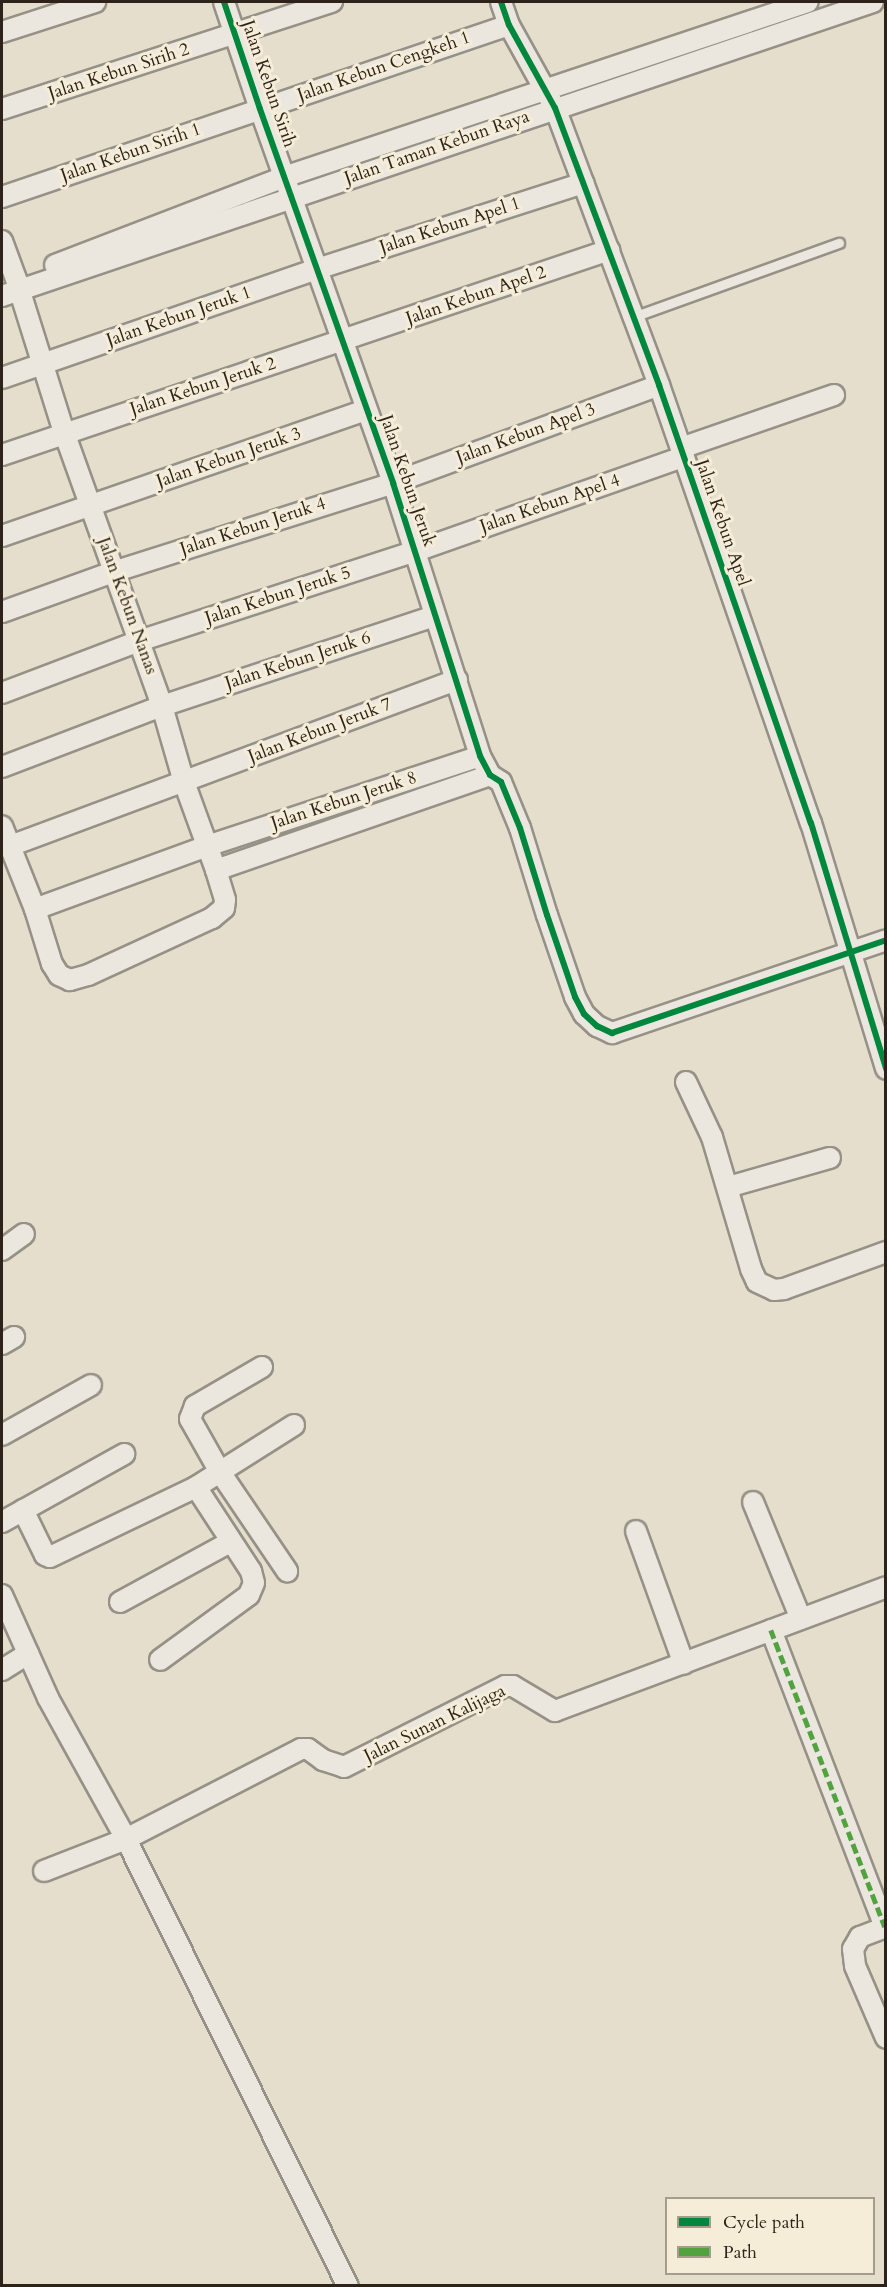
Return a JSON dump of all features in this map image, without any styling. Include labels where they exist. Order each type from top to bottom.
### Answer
[{"type":"street","points":[[2,32],[95,2]]},
{"type":"street","name":"Jalan Kebun Sirih","points":[[224,2],[292,196]]},
{"type":"street","name":"Jalan Kebun Sirih 2","points":[[2,110],[332,2]]},
{"type":"street","name":"Jalan Kebun Apel","points":[[501,2],[509,25],[555,108],[659,385],[811,823],[885,1068]]},
{"type":"street","name":"Jalan Taman Kebun Raya","points":[[10,288],[284,177],[808,2]]},
{"type":"street","name":"Jalan Taman Kebun Raya","points":[[10,288],[873,2]]},
{"type":"street","name":"Jalan Kebun Cengkeh 1","points":[[260,109],[509,25]]},
{"type":"street","name":"Jalan Kebun Sirih 1","points":[[2,197],[260,109]]},
{"type":"street","name":"Jalan Kebun Apel 1","points":[[317,269],[583,183]]},
{"type":"street","name":"Jalan Kebun Jeruk","points":[[292,196],[416,551],[434,616],[457,680],[480,756],[490,775],[501,782],[520,828],[575,997],[584,1014],[597,1026],[612,1033],[885,939]]},
{"type":"street","name":"Jalan Kebun Nanas","points":[[2,241],[10,288],[42,364],[64,432],[92,506],[113,572],[162,706],[184,782],[225,900],[224,908],[212,918],[87,975],[70,980],[60,975],[52,964],[35,909]]},
{"type":"street","name":"Jalan Kebun Apel 2","points":[[342,341],[609,250]]},
{"type":"street","name":"Jalan Kebun Jeruk 1","points":[[2,378],[317,269]]},
{"type":"street","name":"Jalan Kebun Jeruk 2","points":[[2,455],[64,432],[342,341]]},
{"type":"street","name":"Jalan Kebun Apel 3","points":[[393,483],[659,385]]},
{"type":"street","name":"Jalan Kebun Apel 4","points":[[416,551],[834,395]]},
{"type":"street","name":"Jalan Kebun Jeruk 3","points":[[2,536],[366,410]]},
{"type":"street","name":"Jalan Kebun Jeruk 4","points":[[2,612],[113,572],[393,483]]},
{"type":"street","name":"Jalan Kebun Jeruk 5","points":[[2,693],[139,640],[416,551]]},
{"type":"street","name":"Jalan Kebun Jeruk 6","points":[[2,767],[162,706],[434,616]]},
{"type":"street","name":"Jalan Kebun Jeruk 7","points":[[10,846],[457,680]]},
{"type":"street","name":"Jalan Kebun Jeruk 8","points":[[35,909],[207,846],[480,756]]},
{"type":"street","points":[[216,870],[490,775]]},
{"type":"street","points":[[2,826],[35,909]]},
{"type":"street","points":[[686,1082],[712,1137],[751,1269],[758,1282],[774,1290],[784,1289],[885,1252]]},
{"type":"street","points":[[728,1187],[830,1158]]},
{"type":"street","points":[[2,1250],[24,1234]]},
{"type":"street","points":[[262,1367],[195,1406],[190,1413],[190,1419],[220,1472],[287,1571]]},
{"type":"street","points":[[2,1435],[91,1385]]},
{"type":"street","points":[[23,1510],[45,1555],[50,1557],[196,1488],[294,1425]]},
{"type":"street","points":[[2,1522],[124,1454]]},
{"type":"street","points":[[160,1660],[249,1595],[254,1583],[251,1571],[196,1488]]},
{"type":"street","points":[[753,1502],[801,1620]]},
{"type":"street","points":[[636,1531],[684,1664]]},
{"type":"street","points":[[120,1602],[230,1542]]},
{"type":"street","name":"Jalan Sunan Kalijaga","points":[[126,1839],[302,1749],[308,1749],[334,1765],[344,1767],[505,1686],[513,1686],[555,1712],[885,1587]]},
{"type":"street","points":[[2,1595],[48,1698],[126,1839],[348,2286]]},
{"type":"street","points":[[771,1630],[885,1927],[860,1937],[853,1949],[855,1966],[885,2038]]},
{"type":"street","points":[[2,1670],[28,1654]]},
{"type":"street","points":[[44,1870],[126,1839]]},
{"type":"lane","points":[[633,316],[839,243]]},
{"type":"marked path","points":[[771,1630],[885,1927]]},
{"type":"cycle path","points":[[224,2],[393,483],[480,756],[490,775],[501,782],[520,828],[575,997],[584,1014],[597,1026],[612,1033],[886,940]]},
{"type":"cycle path","points":[[501,2],[509,25],[555,108],[659,385],[811,823],[886,1069]]}]
